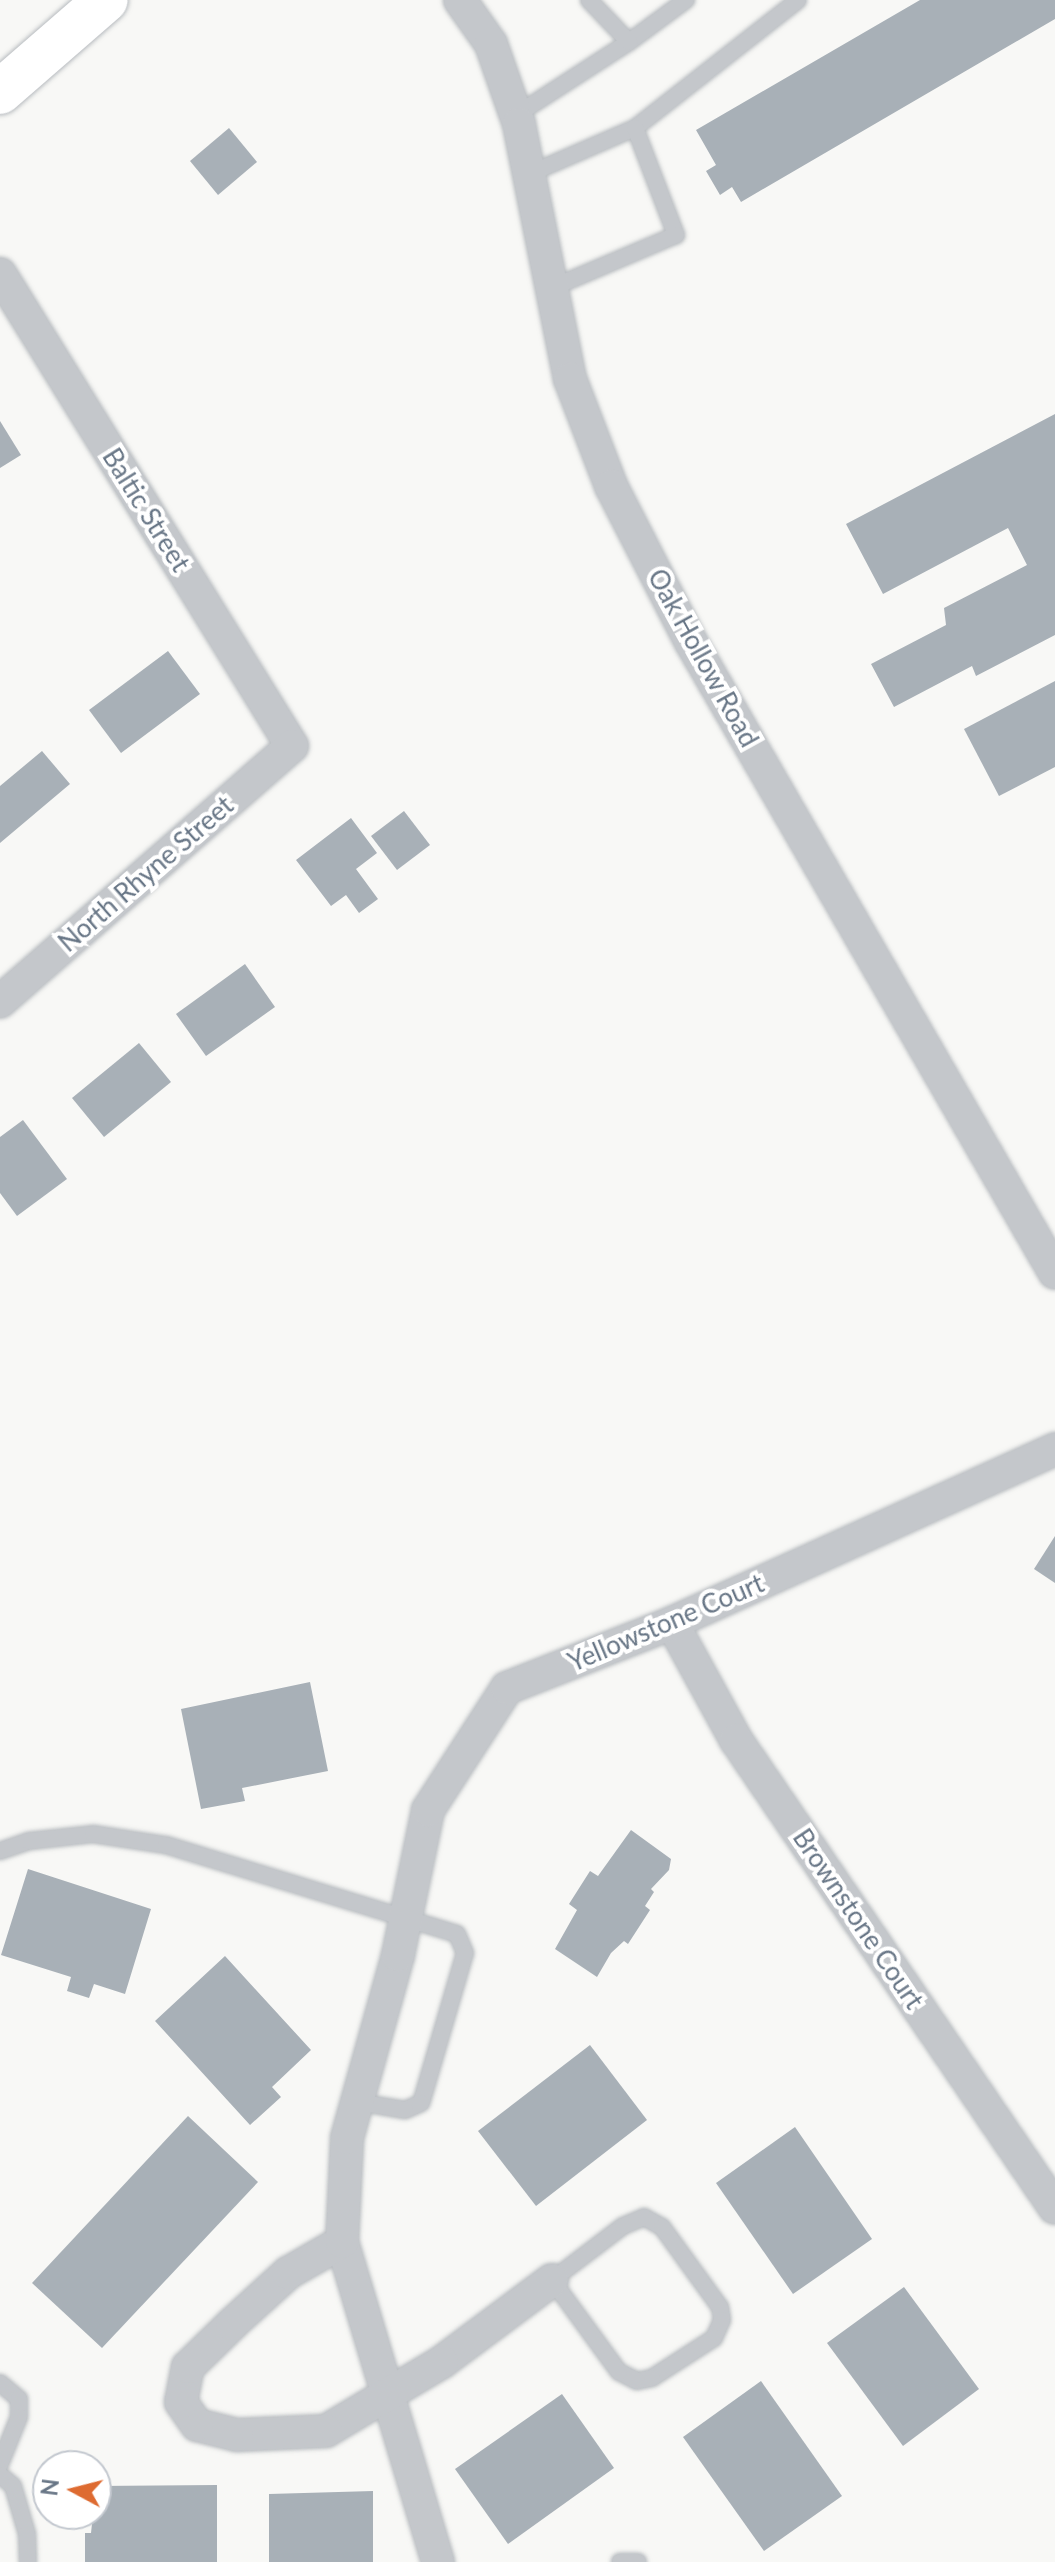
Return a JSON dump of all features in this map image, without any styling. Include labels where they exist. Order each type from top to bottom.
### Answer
[{"type":"main road","points":[[0,92],[106,0]]},
{"type":"street","name":"Oak Hollow Road","points":[[460,0],[491,44],[516,115],[570,379],[618,500],[691,642],[1055,1273]]},
{"type":"street","name":"Baltic Street","points":[[0,274],[292,746]]},
{"type":"street","name":"North Rhyne Street","points":[[0,1002],[292,746]]},
{"type":"street","name":"Yellowstone Court","points":[[438,2562],[342,2242],[347,2138],[398,1955],[402,1916],[428,1810],[507,1688],[672,1623],[1055,1449]]},
{"type":"street","name":"Brownstone Court","points":[[672,1623],[736,1740],[1055,2208]]},
{"type":"street","points":[[342,2242],[288,2273],[188,2367],[181,2402],[197,2425],[237,2435],[326,2431],[442,2362],[552,2280]]},
{"type":"lane","points":[[589,0],[629,42]]},
{"type":"lane","points":[[516,115],[629,42],[686,0]]},
{"type":"lane","points":[[529,174],[635,128],[798,0]]},
{"type":"lane","points":[[552,288],[676,235],[635,128]]},
{"type":"lane","points":[[0,1851],[29,1841],[93,1834],[166,1845],[457,1934],[465,1953],[421,2103],[405,2110],[357,2102]]},
{"type":"lane","points":[[644,2217],[662,2227],[720,2307],[722,2320],[714,2338],[652,2378],[637,2381],[619,2372],[552,2280],[623,2226],[644,2217]]},
{"type":"lane","points":[[0,2383],[19,2399],[19,2417],[0,2464]]},
{"type":"lane","points":[[0,2475],[13,2486],[27,2534],[28,2562]]},
{"type":"lane","points":[[620,2562],[638,2562]]},
{"type":"building","points":[[920,0],[1055,0],[1055,19],[741,202],[732,187],[720,195],[706,171],[716,165],[696,130]]},
{"type":"building","points":[[229,128],[257,162],[218,195],[190,161]]},
{"type":"building","points":[[1055,414],[1055,635],[976,676],[972,666],[894,707],[871,664],[946,625],[944,608],[1027,565],[1008,528],[883,594],[846,524]]},
{"type":"building","points":[[0,421],[21,455],[0,468]]},
{"type":"building","points":[[168,651],[200,694],[121,753],[89,710]]},
{"type":"building","points":[[1055,681],[1055,767],[999,796],[964,729]]},
{"type":"building","points":[[42,751],[70,784],[0,843],[0,786]]},
{"type":"building","points":[[404,811],[430,845],[397,870],[371,836]]},
{"type":"building","points":[[351,818],[377,853],[356,869],[378,899],[359,913],[346,895],[331,906],[296,860]]},
{"type":"building","points":[[245,964],[275,1007],[206,1056],[176,1014]]},
{"type":"building","points":[[139,1043],[171,1082],[104,1137],[72,1098]]},
{"type":"building","points":[[23,1120],[67,1179],[17,1216],[0,1193],[0,1137]]},
{"type":"building","points":[[1055,1536],[1055,1583],[1034,1569]]},
{"type":"building","points":[[310,1682],[328,1771],[242,1788],[245,1801],[201,1809],[181,1709]]},
{"type":"building","points":[[631,1830],[671,1859],[669,1870],[651,1889],[654,1892],[645,1906],[650,1910],[628,1944],[624,1941],[611,1953],[597,1977],[555,1949],[577,1910],[569,1904],[590,1871],[598,1876]]},
{"type":"building","points":[[28,1869],[151,1909],[125,1994],[94,1984],[89,1998],[67,1991],[71,1977],[1,1955]]},
{"type":"building","points":[[225,1956],[311,2050],[272,2087],[281,2097],[250,2125],[155,2021]]},
{"type":"building","points":[[590,2045],[647,2120],[536,2206],[478,2131]]},
{"type":"building","points":[[188,2116],[258,2182],[102,2348],[32,2283]]},
{"type":"building","points":[[795,2127],[872,2239],[793,2294],[716,2183]]},
{"type":"building","points":[[904,2287],[979,2389],[903,2446],[827,2343]]},
{"type":"building","points":[[761,2381],[842,2496],[764,2551],[683,2437]]},
{"type":"building","points":[[562,2394],[614,2468],[508,2544],[455,2469]]},
{"type":"building","points":[[217,2485],[217,2562],[85,2562],[85,2533],[112,2530],[112,2486]]},
{"type":"building","points":[[373,2491],[373,2562],[269,2562],[269,2494]]}]
